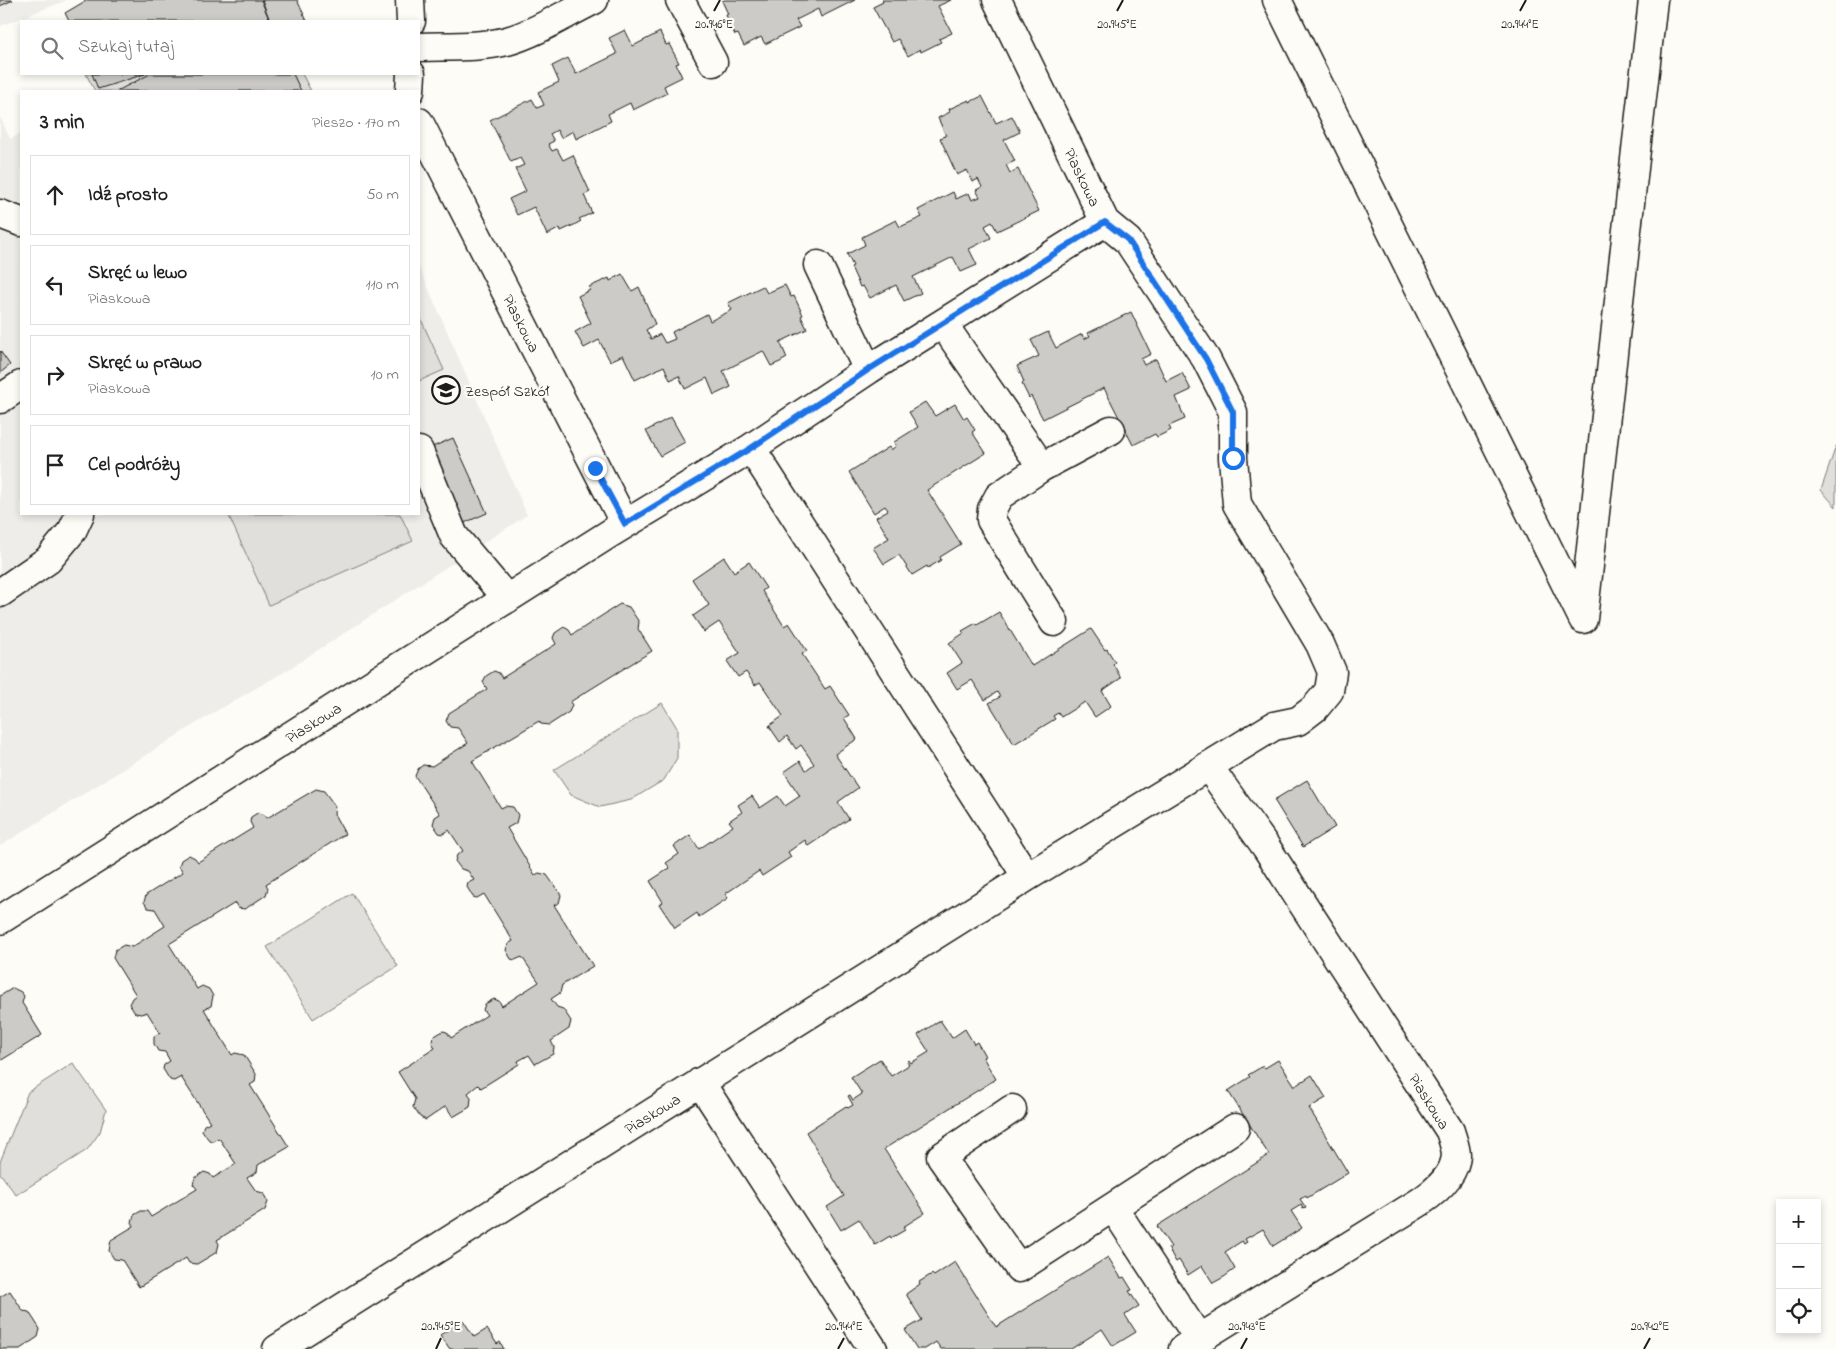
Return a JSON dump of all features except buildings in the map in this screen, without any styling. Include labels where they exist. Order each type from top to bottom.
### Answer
[{"type":"street","points":[[410,0],[410,20]]},
{"type":"street","points":[[420,47],[507,41],[594,0]]},
{"type":"street","points":[[680,0],[713,62]]},
{"type":"street","name":"Piaskowa","points":[[277,1349],[1027,877],[1274,726],[1298,721],[1315,708],[1329,691],[1332,672],[1320,644],[1236,504],[1233,412],[1206,359],[1128,240],[1105,222],[997,0]]},
{"type":"street","points":[[1277,0],[1583,619],[1653,0]]},
{"type":"street","points":[[410,90],[411,75]]},
{"type":"street","name":"Piaskowa","points":[[420,124],[625,524]]},
{"type":"street","points":[[0,214],[20,222]]},
{"type":"street","name":"Piaskowa","points":[[0,920],[625,524],[751,448],[868,370],[1105,222]]},
{"type":"street","points":[[818,265],[868,370]]},
{"type":"street","points":[[943,324],[1042,468]]},
{"type":"street","points":[[0,399],[20,386]]},
{"type":"street","points":[[1054,622],[992,520],[992,509],[998,496],[1042,468],[1111,430]]},
{"type":"street","points":[[751,448],[1027,877]]},
{"type":"street","points":[[420,453],[454,536],[507,599]]},
{"type":"street","points":[[0,593],[48,560],[72,531],[80,515]]},
{"type":"street","name":"Piaskowa","points":[[1191,1344],[1420,1202],[1436,1190],[1449,1174],[1456,1155],[1450,1131],[1266,847],[1208,766]]},
{"type":"street","points":[[700,1082],[873,1349]]},
{"type":"street","points":[[1012,1109],[941,1157],[1019,1268],[1235,1128]]},
{"type":"street","points":[[1113,1206],[1191,1344]]},
{"type":"shaded area","points":[[0,0],[67,0],[0,26]]},
{"type":"shaded area","points":[[87,75],[303,75],[310,90],[94,90]]},
{"type":"shaded area","name":"Zespół Szkół","points":[[0,117],[10,139],[20,134],[20,515],[420,515],[420,269],[527,515],[284,672],[218,710],[0,846]]},
{"type":"shaded area","points":[[420,317],[444,370],[420,381]]},
{"type":"shaded area","points":[[1836,446],[1836,507],[1821,490]]},
{"type":"shaded area","points":[[228,515],[400,515],[413,541],[269,605]]},
{"type":"shaded area","points":[[662,703],[677,728],[677,758],[664,780],[631,800],[600,807],[571,795],[554,770]]},
{"type":"shaded area","points":[[352,893],[398,966],[313,1019],[267,947]]},
{"type":"shaded area","points":[[73,1063],[106,1110],[100,1132],[87,1150],[16,1195],[0,1173],[0,1162],[28,1092]]},
{"type":"place","name":"Zespół Szkół","points":[[446,390]]},
{"type":"route","points":[[595,468],[625,524],[751,448],[868,370],[1105,222],[1128,240],[1206,359],[1233,412],[1233,458]]}]
